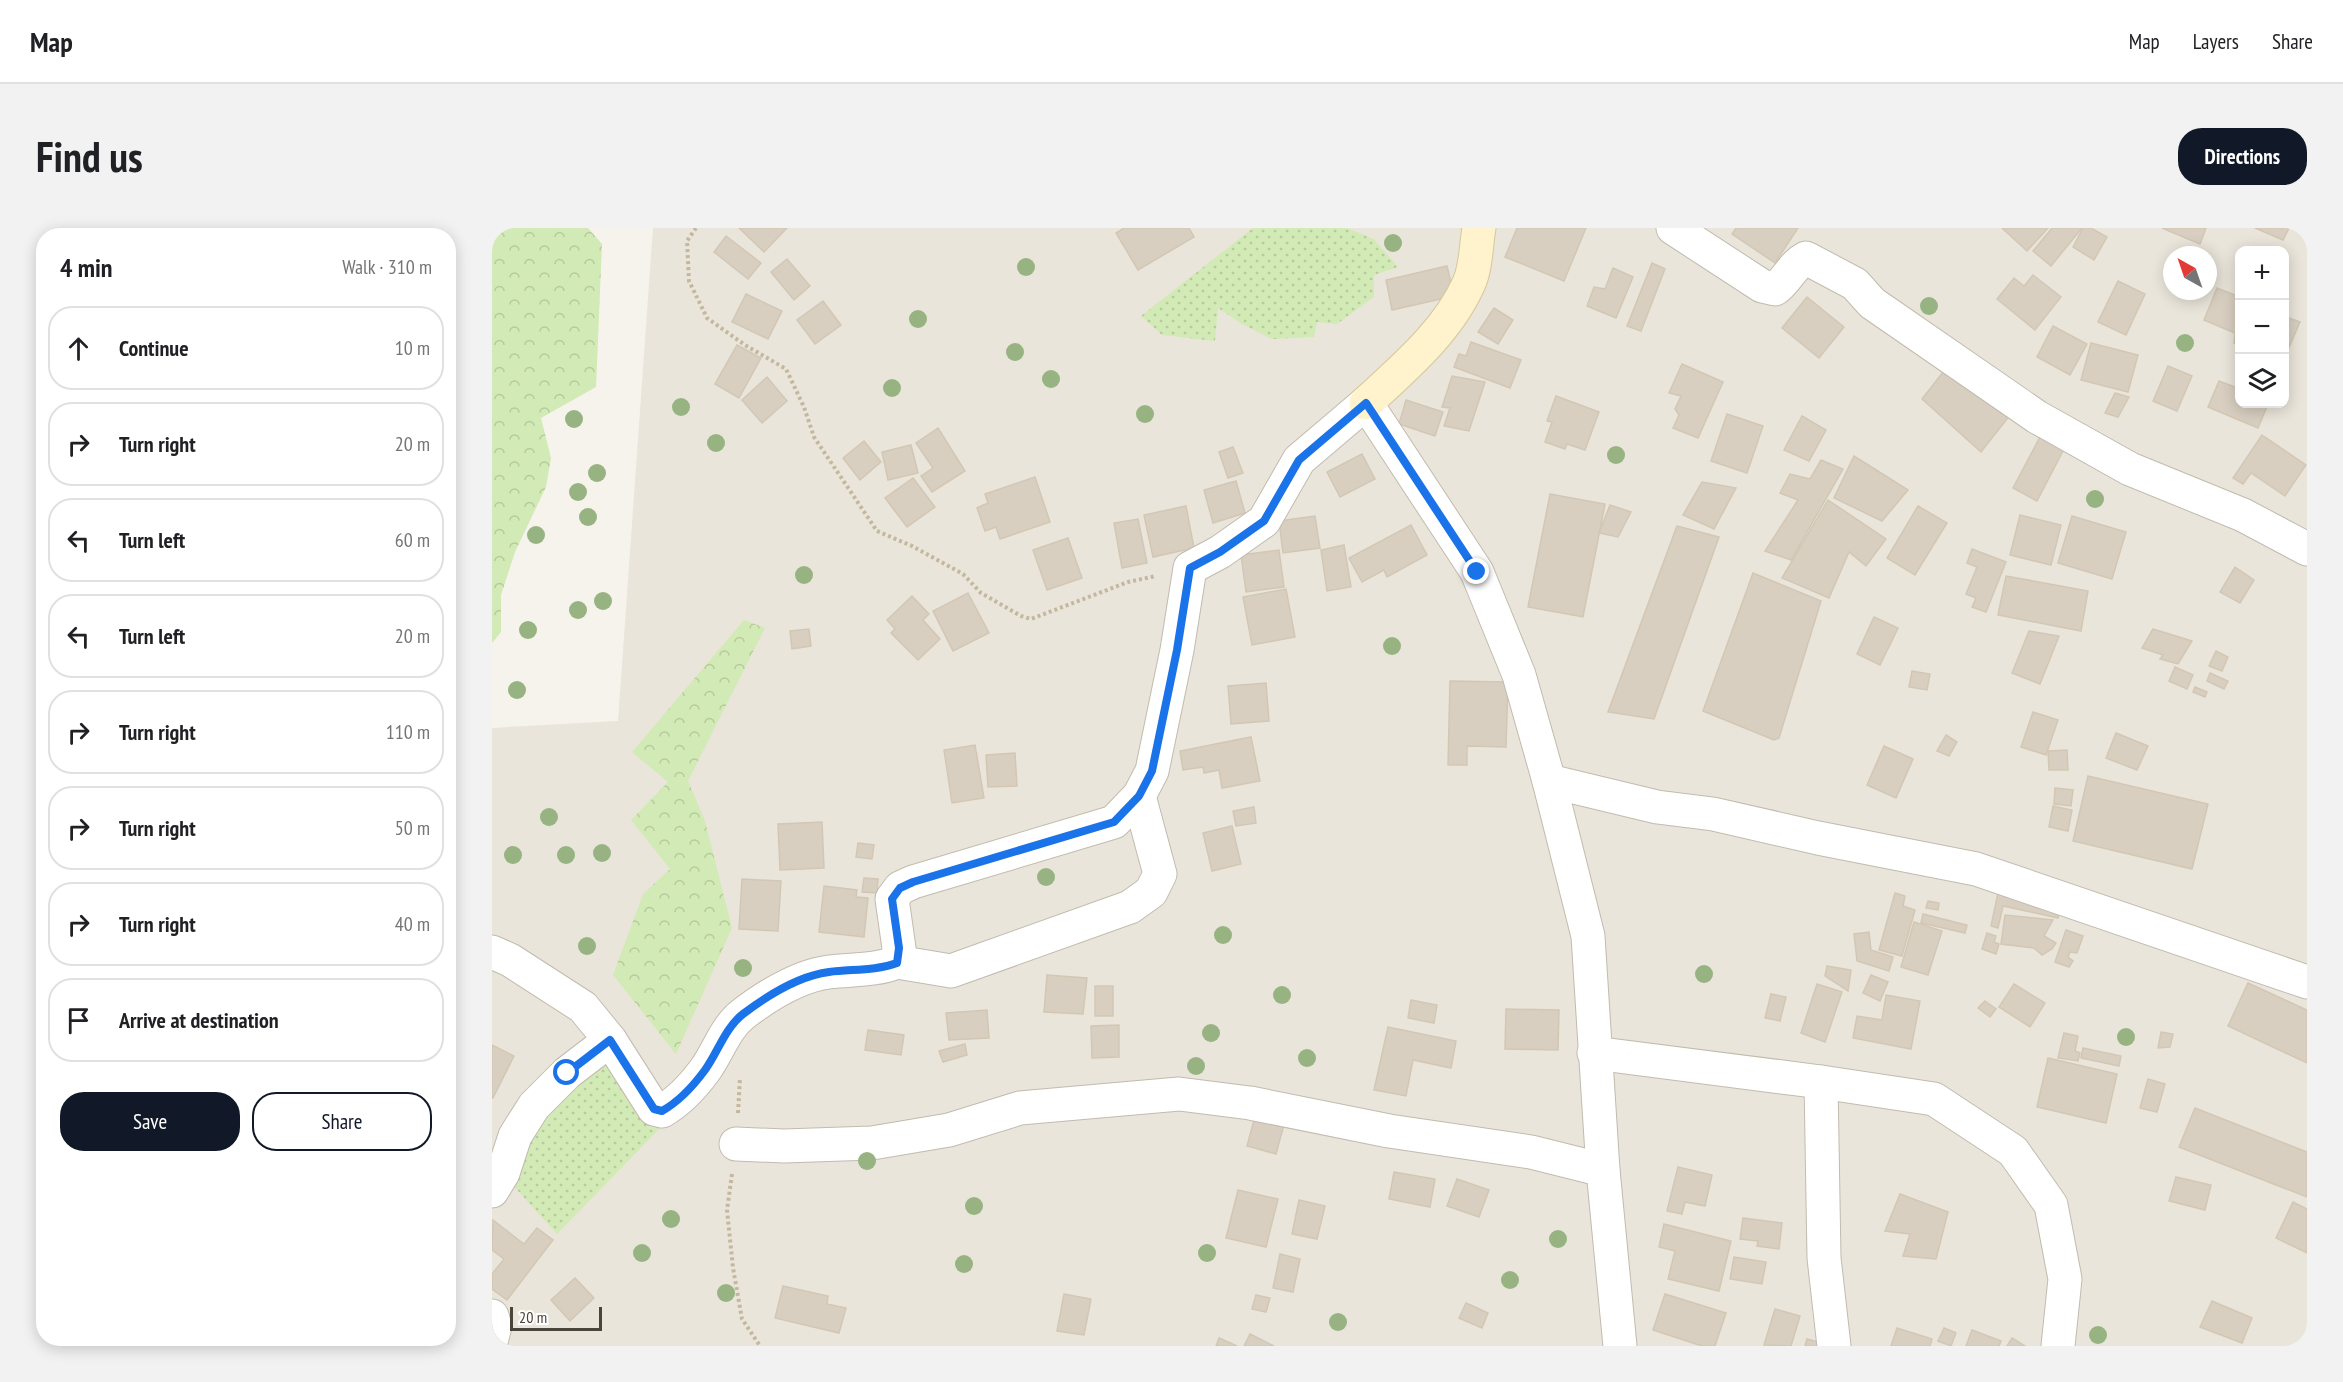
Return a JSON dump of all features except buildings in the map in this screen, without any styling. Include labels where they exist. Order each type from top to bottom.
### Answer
[{"type":"street","points":[[897,963],[899,948],[892,899],[900,888],[913,882],[1114,822],[1139,796],[1152,771],[1177,650],[1190,568],[1220,552],[1264,521],[1299,460],[1398,374],[1443,326],[1470,282],[1479,228]]},
{"type":"street","points":[[1673,228],[1762,286],[1774,289],[1781,285],[1797,264],[1806,258],[1855,284],[1872,303],[2037,417],[2130,469],[2243,515],[2307,549]]},
{"type":"street","points":[[1366,403],[1477,572],[1519,675],[1549,781],[1588,936],[1603,1170],[1620,1346]]},
{"type":"street","points":[[1549,781],[1657,807],[1713,814],[1976,870],[2307,982]]},
{"type":"street","points":[[492,952],[510,960],[583,1007],[610,1040],[654,1109],[662,1111],[671,1106],[705,1070],[722,1039],[741,1015],[789,984],[826,972],[884,968],[897,963],[951,971],[1130,907],[1151,892],[1160,874],[1139,796]]},
{"type":"street","points":[[492,1191],[503,1173],[515,1137],[534,1106],[567,1073],[610,1040]]},
{"type":"street","points":[[1594,1053],[1934,1099],[2013,1151],[2051,1204],[2065,1279],[2058,1346]]},
{"type":"street","points":[[1821,1082],[1824,1258],[1834,1346]]},
{"type":"street","points":[[735,1143],[784,1146],[872,1143],[949,1130],[1020,1108],[1179,1094],[1250,1103],[1389,1131],[1532,1152],[1603,1170]]},
{"type":"street","points":[[492,1316],[495,1326],[492,1338]]},
{"type":"path","points":[[696,228],[687,241],[688,281],[707,318],[745,345],[786,369],[804,407],[814,437],[877,531],[912,546],[963,574],[981,593],[1021,616],[1031,619],[1128,582],[1190,568]]},
{"type":"path","points":[[740,1072],[727,1210],[733,1268],[742,1319],[760,1346]]},
{"type":"shaded area","points":[[653,228],[2307,228],[2307,1346],[492,1346],[492,728],[618,721]]},
{"type":"green space","points":[[492,228],[588,228],[602,244],[596,387],[541,418],[551,458],[546,487],[515,552],[501,595],[501,632],[492,643]]},
{"type":"green space","points":[[1253,228],[1347,228],[1374,239],[1398,267],[1374,275],[1374,297],[1337,324],[1317,322],[1314,337],[1272,339],[1242,324],[1218,308],[1215,341],[1162,335],[1141,316]]},
{"type":"green space","points":[[744,620],[765,628],[688,781],[705,821],[732,928],[676,1054],[613,975],[643,894],[670,869],[631,820],[668,782],[632,752]]},
{"type":"green space","points":[[607,1047],[664,1124],[557,1234],[509,1181],[520,1141]]},
{"type":"route","points":[[567,1073],[585,1062],[610,1040],[654,1109],[662,1111],[671,1106],[705,1070],[722,1039],[741,1015],[789,984],[826,972],[884,968],[897,963],[899,948],[892,899],[900,888],[913,882],[1114,822],[1139,796],[1152,771],[1177,650],[1190,568],[1220,552],[1264,521],[1299,460],[1366,403],[1477,572]]}]
